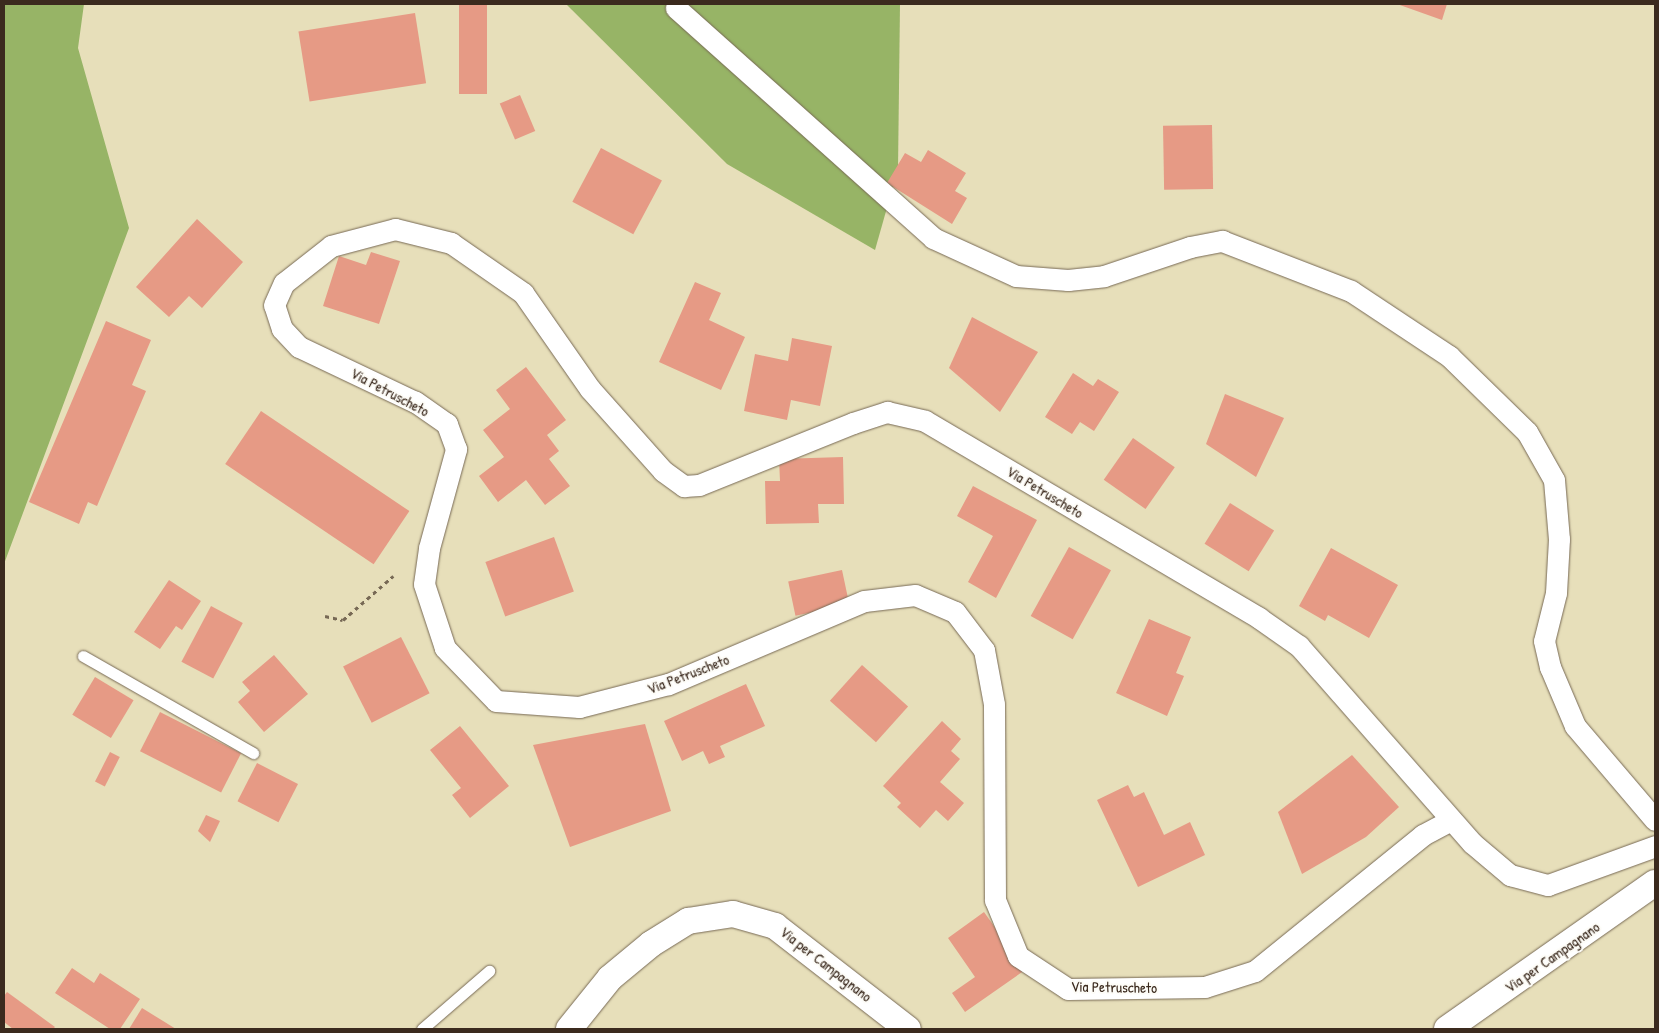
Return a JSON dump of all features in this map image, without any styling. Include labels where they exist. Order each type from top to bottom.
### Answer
[{"type":"street","points":[[676,8],[933,238],[1016,276],[1068,280],[1104,276],[1190,247],[1222,242],[1351,292],[1449,356],[1527,432],[1554,480],[1559,539],[1556,593],[1544,641],[1550,667],[1575,726],[1655,820]]},
{"type":"street","name":"Via Petruscheto","points":[[1451,820],[1423,835],[1255,971],[1205,988],[1068,989],[1018,956],[995,900],[994,704],[984,650],[955,612],[915,595],[864,601],[668,684],[579,707],[496,702],[446,648],[424,584],[429,548],[456,449],[447,424],[415,402],[299,347],[282,329],[274,305],[284,284],[331,246],[395,229],[451,243],[523,293],[590,389],[663,471],[684,486],[699,485],[853,423],[887,412],[925,421],[1259,618],[1299,646],[1472,843],[1510,874],[1548,885],[1655,846]]},
{"type":"street","name":"Via per Campagnano","points":[[1447,1029],[1655,883]]},
{"type":"street","name":"Via per Campagnano","points":[[569,1029],[610,978],[651,944],[688,921],[733,914],[776,926],[908,1029]]},
{"type":"lane","points":[[83,656],[253,753]]},
{"type":"lane","points":[[422,1029],[489,971]]},
{"type":"path","points":[[325,616],[343,620],[393,576]]},
{"type":"green space","points":[[4,4],[84,4],[78,48],[129,228],[4,564]]},
{"type":"green space","points":[[566,4],[900,4],[898,169],[875,250],[727,164]]},
{"type":"building","points":[[459,4],[487,4],[487,94],[459,94]]},
{"type":"building","points":[[1397,4],[1447,4],[1442,20]]},
{"type":"building","points":[[415,13],[426,83],[310,102],[298,31]]},
{"type":"building","points":[[520,95],[535,131],[515,139],[500,104]]},
{"type":"building","points":[[1212,125],[1213,189],[1164,190],[1163,126]]},
{"type":"building","points":[[601,148],[662,180],[633,234],[572,202]]},
{"type":"building","points":[[928,150],[966,173],[955,191],[967,198],[952,224],[887,183],[905,153],[921,162]]},
{"type":"building","points":[[197,219],[243,262],[202,308],[189,296],[169,317],[136,287]]},
{"type":"building","points":[[371,252],[400,261],[379,324],[323,306],[339,256],[366,265]]},
{"type":"building","points":[[695,282],[721,293],[709,320],[745,337],[721,390],[659,362]]},
{"type":"building","points":[[972,317],[1038,352],[1000,412],[949,368]]},
{"type":"building","points":[[106,321],[151,340],[132,385],[146,391],[97,506],[88,502],[79,524],[29,502]]},
{"type":"building","points":[[792,338],[832,346],[820,406],[791,400],[787,420],[744,411],[755,354],[788,361]]},
{"type":"building","points":[[526,367],[566,420],[547,435],[559,451],[549,459],[570,486],[545,505],[526,480],[498,502],[479,476],[504,457],[483,430],[510,409],[496,390]]},
{"type":"building","points":[[1073,373],[1093,386],[1098,379],[1119,392],[1094,431],[1080,422],[1072,434],[1045,417]]},
{"type":"building","points":[[1225,394],[1284,418],[1256,477],[1206,444]]},
{"type":"building","points":[[261,411],[409,511],[374,564],[225,464]]},
{"type":"building","points":[[1133,438],[1175,467],[1146,509],[1104,480]]},
{"type":"building","points":[[843,457],[844,504],[818,504],[819,523],[766,524],[765,481],[780,481],[779,459]]},
{"type":"building","points":[[973,486],[1037,520],[996,598],[968,582],[993,536],[957,516]]},
{"type":"building","points":[[1230,503],[1274,531],[1249,571],[1205,544]]},
{"type":"building","points":[[554,537],[574,592],[505,616],[485,562]]},
{"type":"building","points":[[1069,547],[1111,570],[1073,639],[1031,616]]},
{"type":"building","points":[[1331,548],[1398,585],[1369,638],[1328,615],[1325,621],[1299,606]]},
{"type":"building","points":[[842,570],[849,604],[795,616],[788,581]]},
{"type":"building","points":[[169,580],[201,601],[182,630],[176,626],[160,649],[134,632]]},
{"type":"building","points":[[211,606],[243,623],[213,679],[181,662]]},
{"type":"building","points":[[1149,619],[1191,637],[1176,673],[1184,676],[1167,716],[1116,693]]},
{"type":"building","points":[[401,637],[430,693],[372,723],[343,667]]},
{"type":"building","points":[[274,655],[308,694],[264,732],[238,702],[250,691],[242,682]]},
{"type":"building","points":[[862,665],[908,706],[876,742],[830,701]]},
{"type":"building","points":[[95,677],[134,700],[111,738],[72,715]]},
{"type":"building","points":[[746,684],[765,726],[720,746],[725,757],[709,764],[703,751],[682,761],[664,721]]},
{"type":"building","points":[[160,712],[241,753],[221,793],[140,751]]},
{"type":"building","points":[[942,721],[961,739],[951,751],[960,759],[940,782],[964,803],[948,821],[936,810],[920,828],[897,807],[901,803],[883,786]]},
{"type":"building","points":[[645,724],[671,811],[570,847],[533,745]]},
{"type":"building","points":[[460,726],[509,786],[470,818],[452,795],[461,788],[430,750]]},
{"type":"building","points":[[110,752],[120,757],[105,786],[95,781]]},
{"type":"building","points":[[1352,755],[1399,807],[1366,837],[1302,874],[1278,812]]},
{"type":"building","points":[[257,763],[298,784],[278,822],[237,801]]},
{"type":"building","points":[[1128,785],[1134,797],[1144,792],[1164,835],[1190,822],[1205,855],[1138,887],[1097,800]]},
{"type":"building","points":[[206,815],[220,821],[210,842],[198,831]]},
{"type":"building","points":[[984,912],[1025,970],[965,1012],[952,993],[975,977],[948,938]]},
{"type":"building","points":[[72,968],[94,983],[100,973],[140,999],[120,1029],[110,1029],[55,993]]},
{"type":"building","points":[[7,992],[55,1027],[53,1029],[13,1029],[4,1022],[4,996]]},
{"type":"building","points":[[142,1008],[176,1029],[129,1029]]}]
